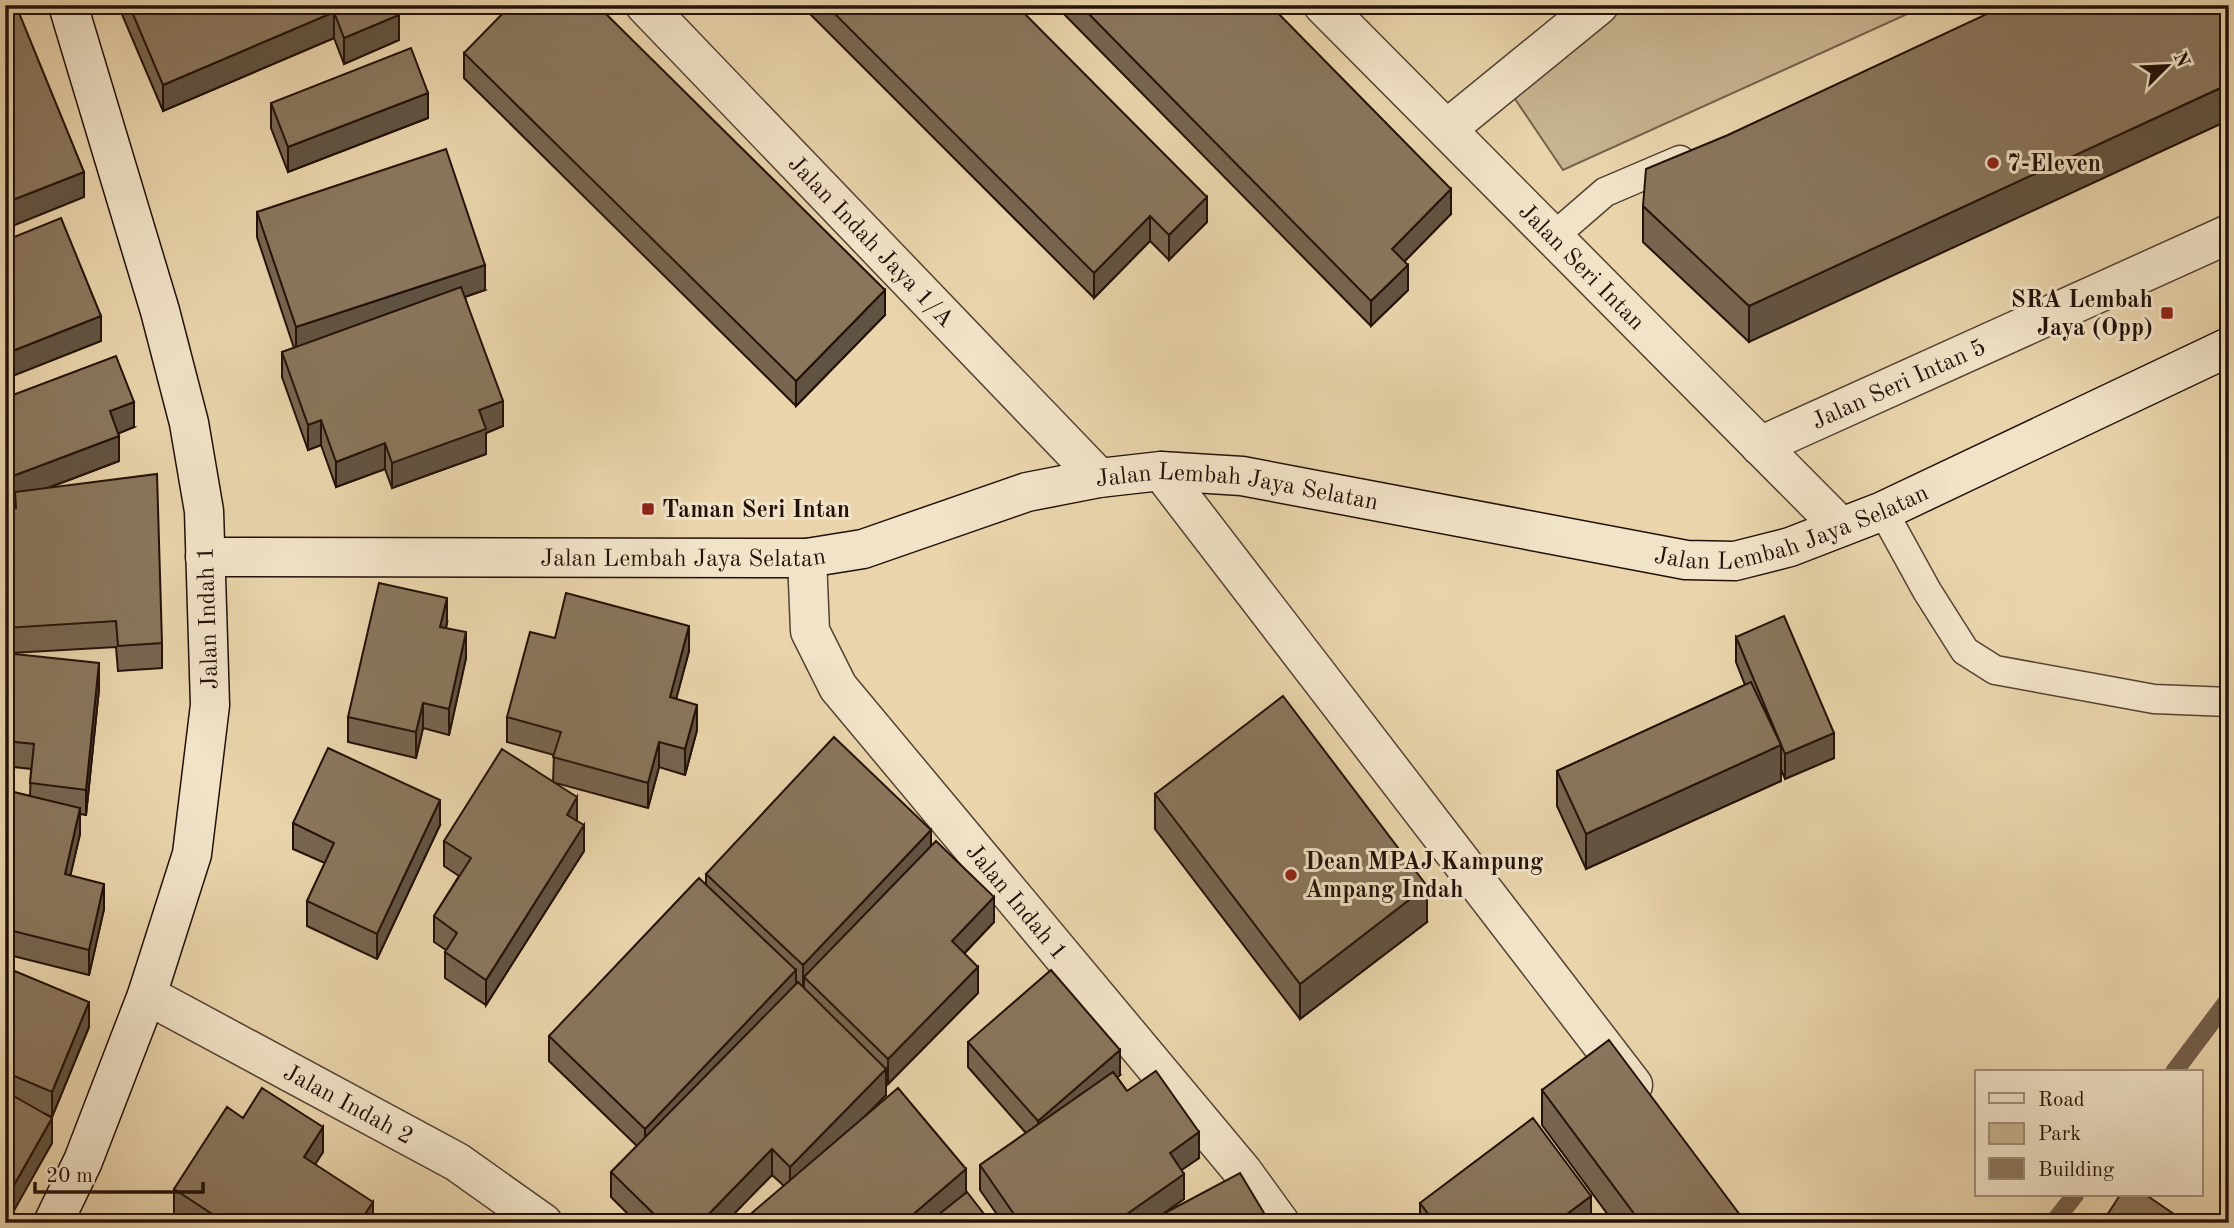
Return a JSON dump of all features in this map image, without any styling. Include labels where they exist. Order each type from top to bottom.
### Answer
[{"type":"street","name":"Jalan Indah 1","points":[[53,1223],[83,1161],[147,995],[192,854],[210,705],[204,511],[189,423],[160,312],[68,5]]},
{"type":"street","name":"Jalan Indah Jaya 1/A","points":[[645,5],[1099,478]]},
{"type":"street","name":"Jalan Seri Intan","points":[[1323,5],[1841,527]]},
{"type":"street","points":[[1447,129],[1600,5]]},
{"type":"street","name":"Jalan Seri Intan 5","points":[[1760,446],[2229,234]]},
{"type":"street","name":"Jalan Lembah Jaya Selatan","points":[[205,557],[807,558],[863,549],[1027,492],[1099,478],[1161,471],[1242,476],[1686,561],[1735,561],[1790,547],[1883,511],[2229,346]]},
{"type":"street","points":[[1161,471],[1654,1112]]},
{"type":"street","name":"Jalan Indah 1","points":[[807,558],[810,631],[838,687],[1243,1172],[1280,1223]]},
{"type":"street","name":"Jalan Indah 2","points":[[147,995],[457,1162],[543,1223]]},
{"type":"lane","points":[[1553,237],[1605,192],[1706,148]]},
{"type":"lane","points":[[1883,511],[1927,591],[1965,651],[1995,670],[2154,699],[2229,702]]},
{"type":"green space","points":[[1625,5],[1927,5],[1563,170],[1511,93]]},
{"type":"building","points":[[129,5],[395,5],[399,15],[344,38],[334,12],[163,85]]},
{"type":"building","points":[[511,5],[597,5],[885,290],[796,381],[464,53]]},
{"type":"building","points":[[826,5],[1016,5],[1207,197],[1169,235],[1150,216],[1094,273]]},
{"type":"building","points":[[1080,5],[1270,5],[1451,189],[1392,249],[1408,265],[1371,301]]},
{"type":"building","points":[[2006,5],[2229,5],[2229,84],[1749,306],[1643,206],[1646,169],[1728,135]]},
{"type":"building","points":[[17,8],[84,172],[5,203],[5,13]]},
{"type":"building","points":[[411,48],[428,93],[288,147],[271,103]]},
{"type":"building","points":[[446,149],[485,265],[296,327],[257,212]]},
{"type":"building","points":[[61,218],[101,316],[5,354],[5,236],[7,240]]},
{"type":"building","points":[[461,287],[503,401],[479,410],[486,429],[392,463],[385,443],[336,462],[321,420],[308,425],[282,352]]},
{"type":"building","points":[[116,356],[134,402],[110,411],[119,436],[5,479],[5,398]]},
{"type":"building","points":[[157,474],[162,643],[118,646],[116,621],[5,628],[5,509],[16,508],[15,492]]},
{"type":"building","points":[[379,583],[447,598],[440,627],[466,632],[449,709],[423,703],[416,732],[348,717]]},
{"type":"building","points":[[566,593],[689,626],[670,697],[697,705],[685,749],[659,742],[648,783],[553,757],[561,732],[507,717],[530,632],[555,638]]},
{"type":"building","points":[[1784,616],[1834,733],[1785,754],[1736,637]]},
{"type":"building","points":[[5,653],[99,663],[86,790],[30,783],[34,744],[5,741]]},
{"type":"building","points":[[1751,682],[1781,745],[1586,834],[1557,771]]},
{"type":"building","name":"Dean MPAJ Kampung Ampang Indah","points":[[1283,696],[1427,886],[1300,984],[1155,794]]},
{"type":"building","points":[[834,737],[931,830],[803,965],[706,874]]},
{"type":"building","points":[[328,748],[440,800],[377,934],[307,901],[334,843],[293,823]]},
{"type":"building","points":[[502,749],[577,797],[567,815],[584,825],[486,980],[445,952],[457,933],[434,916],[471,858],[444,841]]},
{"type":"building","points":[[5,790],[80,808],[65,874],[104,884],[89,950],[5,929]]},
{"type":"building","points":[[936,841],[994,897],[952,941],[978,967],[888,1059],[804,977]]},
{"type":"building","points":[[699,878],[796,970],[645,1129],[549,1036]]},
{"type":"building","points":[[5,967],[89,1002],[52,1092],[5,1072]]},
{"type":"building","points":[[1051,970],[1120,1050],[1038,1121],[968,1042]]},
{"type":"building","points":[[798,982],[886,1069],[790,1167],[772,1149],[700,1223],[663,1223],[611,1172]]},
{"type":"building","points":[[1609,1040],[1746,1223],[1641,1223],[1542,1090]]},
{"type":"building","points":[[1156,1071],[1199,1132],[1170,1153],[1184,1174],[1114,1223],[1020,1223],[980,1165],[1113,1072],[1127,1091]]},
{"type":"building","points":[[262,1088],[323,1127],[304,1157],[373,1202],[359,1223],[226,1223],[174,1189],[227,1107],[243,1118]]},
{"type":"building","points":[[898,1088],[966,1169],[903,1223],[740,1223]]},
{"type":"building","points":[[5,1091],[52,1118],[5,1201]]},
{"type":"building","points":[[1533,1118],[1591,1196],[1555,1223],[1435,1223],[1420,1203]]},
{"type":"building","points":[[1240,1173],[1270,1223],[1146,1223]]},
{"type":"building","points":[[967,1192],[991,1223],[928,1223]]},
{"type":"building","points":[[2119,1196],[2147,1196],[2187,1223],[2102,1223]]},
{"type":"waterway","points":[[2176,1070],[2229,999]]},
{"type":"waterway","points":[[2053,1223],[2074,1196]]},
{"type":"place","name":"7-Eleven","points":[[1993,163]]},
{"type":"place","name":"SRA Lembah Jaya (Opp)","points":[[2167,313]]},
{"type":"place","name":"Taman Seri Intan","points":[[648,509]]},
{"type":"place","name":"Dean MPAJ Kampung Ampang Indah","points":[[1291,875]]}]
